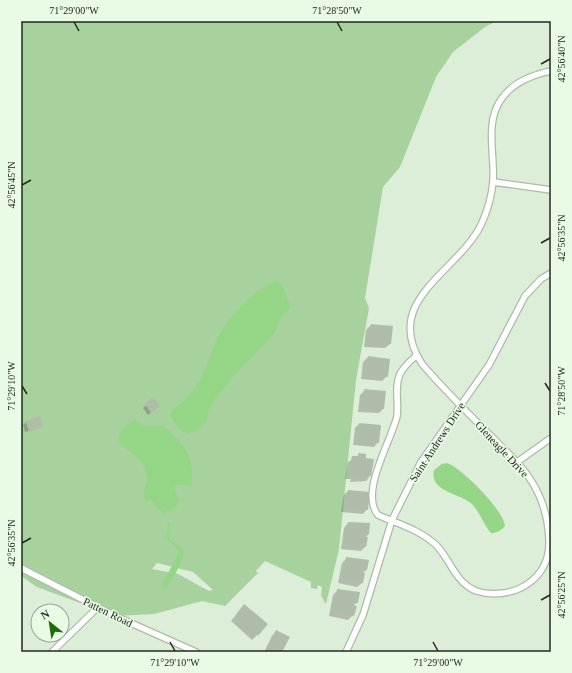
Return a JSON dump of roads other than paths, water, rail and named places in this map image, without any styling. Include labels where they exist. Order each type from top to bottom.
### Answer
[{"type":"street","points":[[416,356],[411,329],[413,311],[417,302],[428,286],[458,257],[474,236],[486,212],[493,182],[493,120],[500,102],[519,83],[538,74],[551,71]]},
{"type":"street","points":[[493,182],[551,190]]},
{"type":"street","name":"Saint Andrews Drive","points":[[346,652],[363,615],[392,520],[421,462],[489,365],[525,296],[541,278],[551,273]]},
{"type":"street","name":"Gleneagle Drive","points":[[416,356],[428,372],[460,406],[517,462],[535,488],[544,510],[549,530],[549,552],[542,571],[519,589],[501,593],[487,593],[470,587],[456,576],[434,544],[422,535],[376,513],[373,495],[380,457],[396,418],[398,378],[404,368],[416,356]]},
{"type":"street","points":[[517,462],[550,440]]},
{"type":"street","name":"Patten Road","points":[[21,568],[98,608],[196,652]]},
{"type":"street","points":[[52,652],[98,608]]}]
